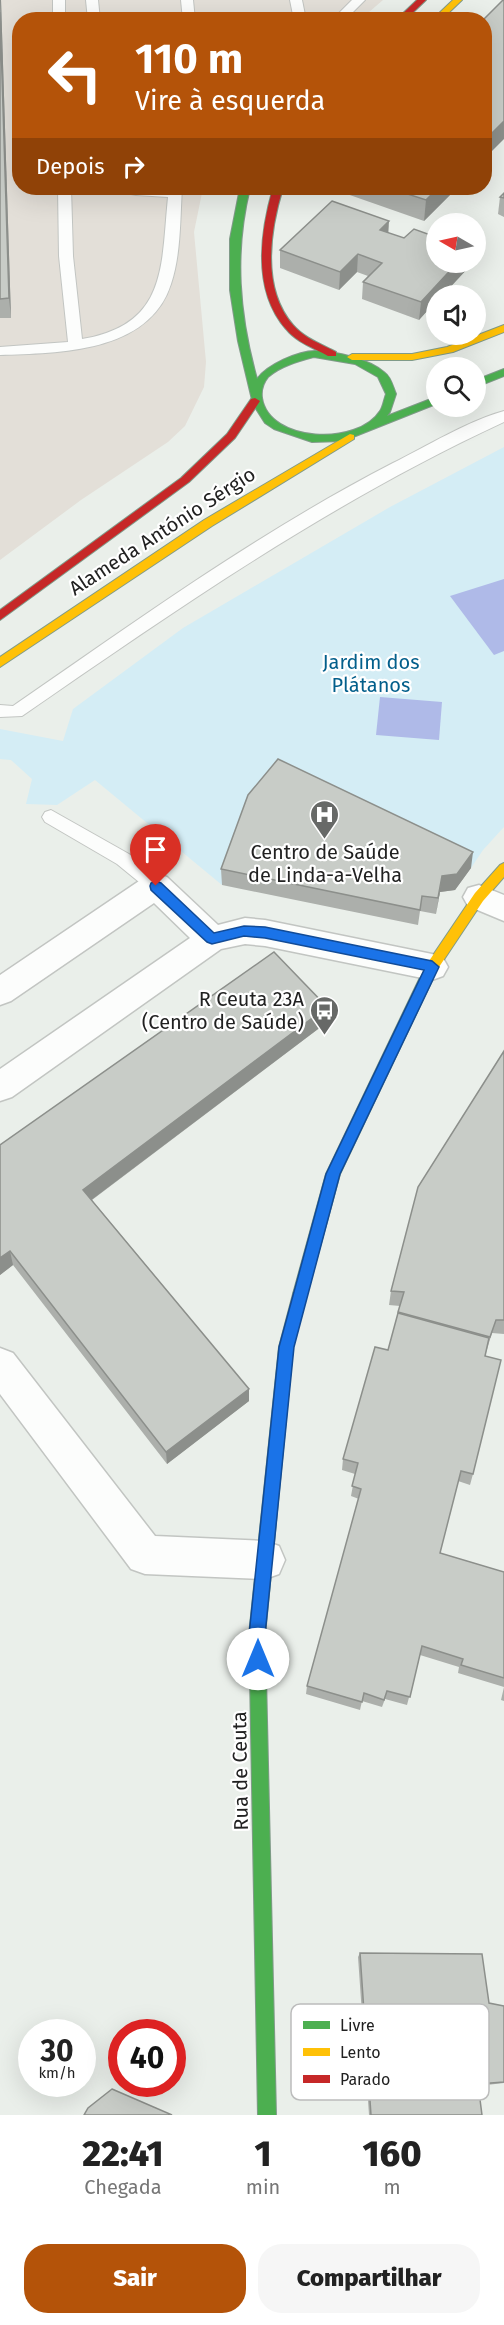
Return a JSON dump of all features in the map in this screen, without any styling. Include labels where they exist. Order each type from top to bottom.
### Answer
[{"type":"street","points":[[409,12],[422,0]]},
{"type":"street","points":[[445,12],[458,0]]},
{"type":"street","points":[[243,195],[234,236],[234,283],[244,354],[261,414],[288,434],[308,439],[329,440],[350,437],[426,404]]},
{"type":"street","points":[[276,195],[267,234],[273,297],[280,315],[288,326],[332,354]]},
{"type":"street","points":[[255,396],[264,375],[281,362],[297,356],[332,354],[349,357],[412,357],[449,350],[504,328]]},
{"type":"street","points":[[349,357],[381,374],[389,386],[392,399],[388,412],[378,424]]},
{"type":"street","points":[[486,380],[504,372]]},
{"type":"street","name":"Alameda António Sérgio","points":[[0,616],[185,483],[226,442],[246,418],[255,396]]},
{"type":"street","name":"Alameda António Sérgio","points":[[0,663],[208,523],[350,437]]},
{"type":"street","name":"Rua de Ceuta","points":[[267,2115],[257,1635],[286,1347],[333,1174],[432,967],[492,903],[504,868]]},
{"type":"street","points":[[0,992],[156,886],[212,939]]},
{"type":"street","points":[[0,1087],[212,939],[244,931],[265,933],[432,967]]},
{"type":"street","points":[[1,1369],[144,1555],[265,1560]]},
{"type":"lane","points":[[346,12],[359,0]]},
{"type":"lane","points":[[64,195],[66,256],[76,346]]},
{"type":"lane","points":[[0,351],[76,346],[130,328],[159,297],[168,266],[175,195]]},
{"type":"lane","points":[[0,711],[16,712],[219,573],[334,501],[440,445],[504,416]]},
{"type":"lane","points":[[51,817],[123,859],[156,886]]},
{"type":"shaded area","points":[[0,0],[383,0],[369,12],[12,12],[12,195],[202,195],[194,232],[206,362],[204,387],[185,426],[168,442],[81,500],[0,560]]},
{"type":"shaded area","points":[[504,579],[504,651],[494,655],[450,596]]},
{"type":"shaded area","points":[[380,697],[442,702],[439,740],[376,735]]},
{"type":"green space","name":"Jardim dos Plátanos","points":[[504,447],[504,827],[483,850],[471,868],[278,776],[222,885],[95,780],[57,805],[26,804],[32,779],[11,760],[0,759],[0,729],[63,741],[73,709],[183,628],[390,507]]},
{"type":"building","points":[[504,0],[504,121],[492,133],[492,12]]},
{"type":"building","points":[[0,12],[9,298],[0,299]]},
{"type":"building","points":[[411,195],[431,195],[426,200]]},
{"type":"building","points":[[332,201],[389,221],[380,230],[404,238],[414,229],[426,233],[426,273],[448,273],[437,285],[426,285],[426,297],[421,302],[363,282],[382,263],[358,254],[340,272],[280,250]]},
{"type":"building","name":"Centro de Saúde de Linda-a-Velha","points":[[278,759],[473,852],[457,874],[442,876],[438,898],[422,896],[420,910],[221,869],[248,795]]},
{"type":"building","points":[[274,952],[327,1007],[83,1190],[249,1389],[166,1452],[10,1251],[0,1258],[0,1145]]},
{"type":"building","points":[[504,1051],[504,1320],[496,1320],[490,1337],[398,1312],[404,1292],[391,1291],[418,1187]]},
{"type":"building","points":[[398,1313],[489,1338],[485,1356],[501,1360],[473,1474],[461,1471],[440,1553],[504,1572],[504,1678],[461,1665],[463,1659],[422,1646],[410,1697],[387,1691],[384,1700],[364,1693],[362,1702],[307,1686],[361,1489],[352,1486],[358,1463],[343,1459],[375,1347],[388,1350]]},
{"type":"building","points":[[360,1953],[482,1954],[489,2003],[504,2006],[504,2082],[489,2083],[489,2004],[363,2004]]},
{"type":"building","points":[[108,2092],[108,2097],[130,2097],[172,2115],[84,2115],[88,2108]]},
{"type":"building","points":[[370,2100],[480,2100],[482,2115],[371,2115]]},
{"type":"traffic: fast","points":[[243,195],[235,239],[235,290],[242,341],[255,391]]},
{"type":"traffic: fast","points":[[314,354],[358,361],[383,376],[391,394],[385,412],[368,428],[343,438],[312,439],[272,423],[258,404],[256,392],[259,383],[273,369],[314,354]]},
{"type":"traffic: fast","points":[[486,380],[504,372]]},
{"type":"traffic: fast","points":[[378,424],[426,404]]},
{"type":"traffic: fast","points":[[258,1676],[267,2115]]},
{"type":"traffic: slow","points":[[445,12],[458,0]]},
{"type":"traffic: slow","points":[[352,357],[412,357],[449,350],[504,328]]},
{"type":"traffic: slow","points":[[0,663],[208,523],[350,437]]},
{"type":"traffic: slow","points":[[300,1294],[333,1174],[432,967],[479,897],[504,868]]},
{"type":"traffic: jam","points":[[409,12],[422,0]]},
{"type":"traffic: jam","points":[[276,195],[267,241],[268,278],[272,296],[279,313],[293,331],[332,354]]},
{"type":"traffic: jam","points":[[0,616],[185,480],[231,436],[255,401]]},
{"type":"traffic: jam","points":[[258,1676],[257,1635],[286,1347],[300,1294]]},
{"type":"place","name":"Centro de Saúde de Linda-a-Velha","points":[[325,840]]},
{"type":"place","name":"R Ceuta 23A (Centro de Saúde)","points":[[325,1036]]},
{"type":"route","points":[[156,886],[212,939],[244,931],[265,933],[432,967],[333,1174],[286,1347],[257,1635],[258,1659]]}]
